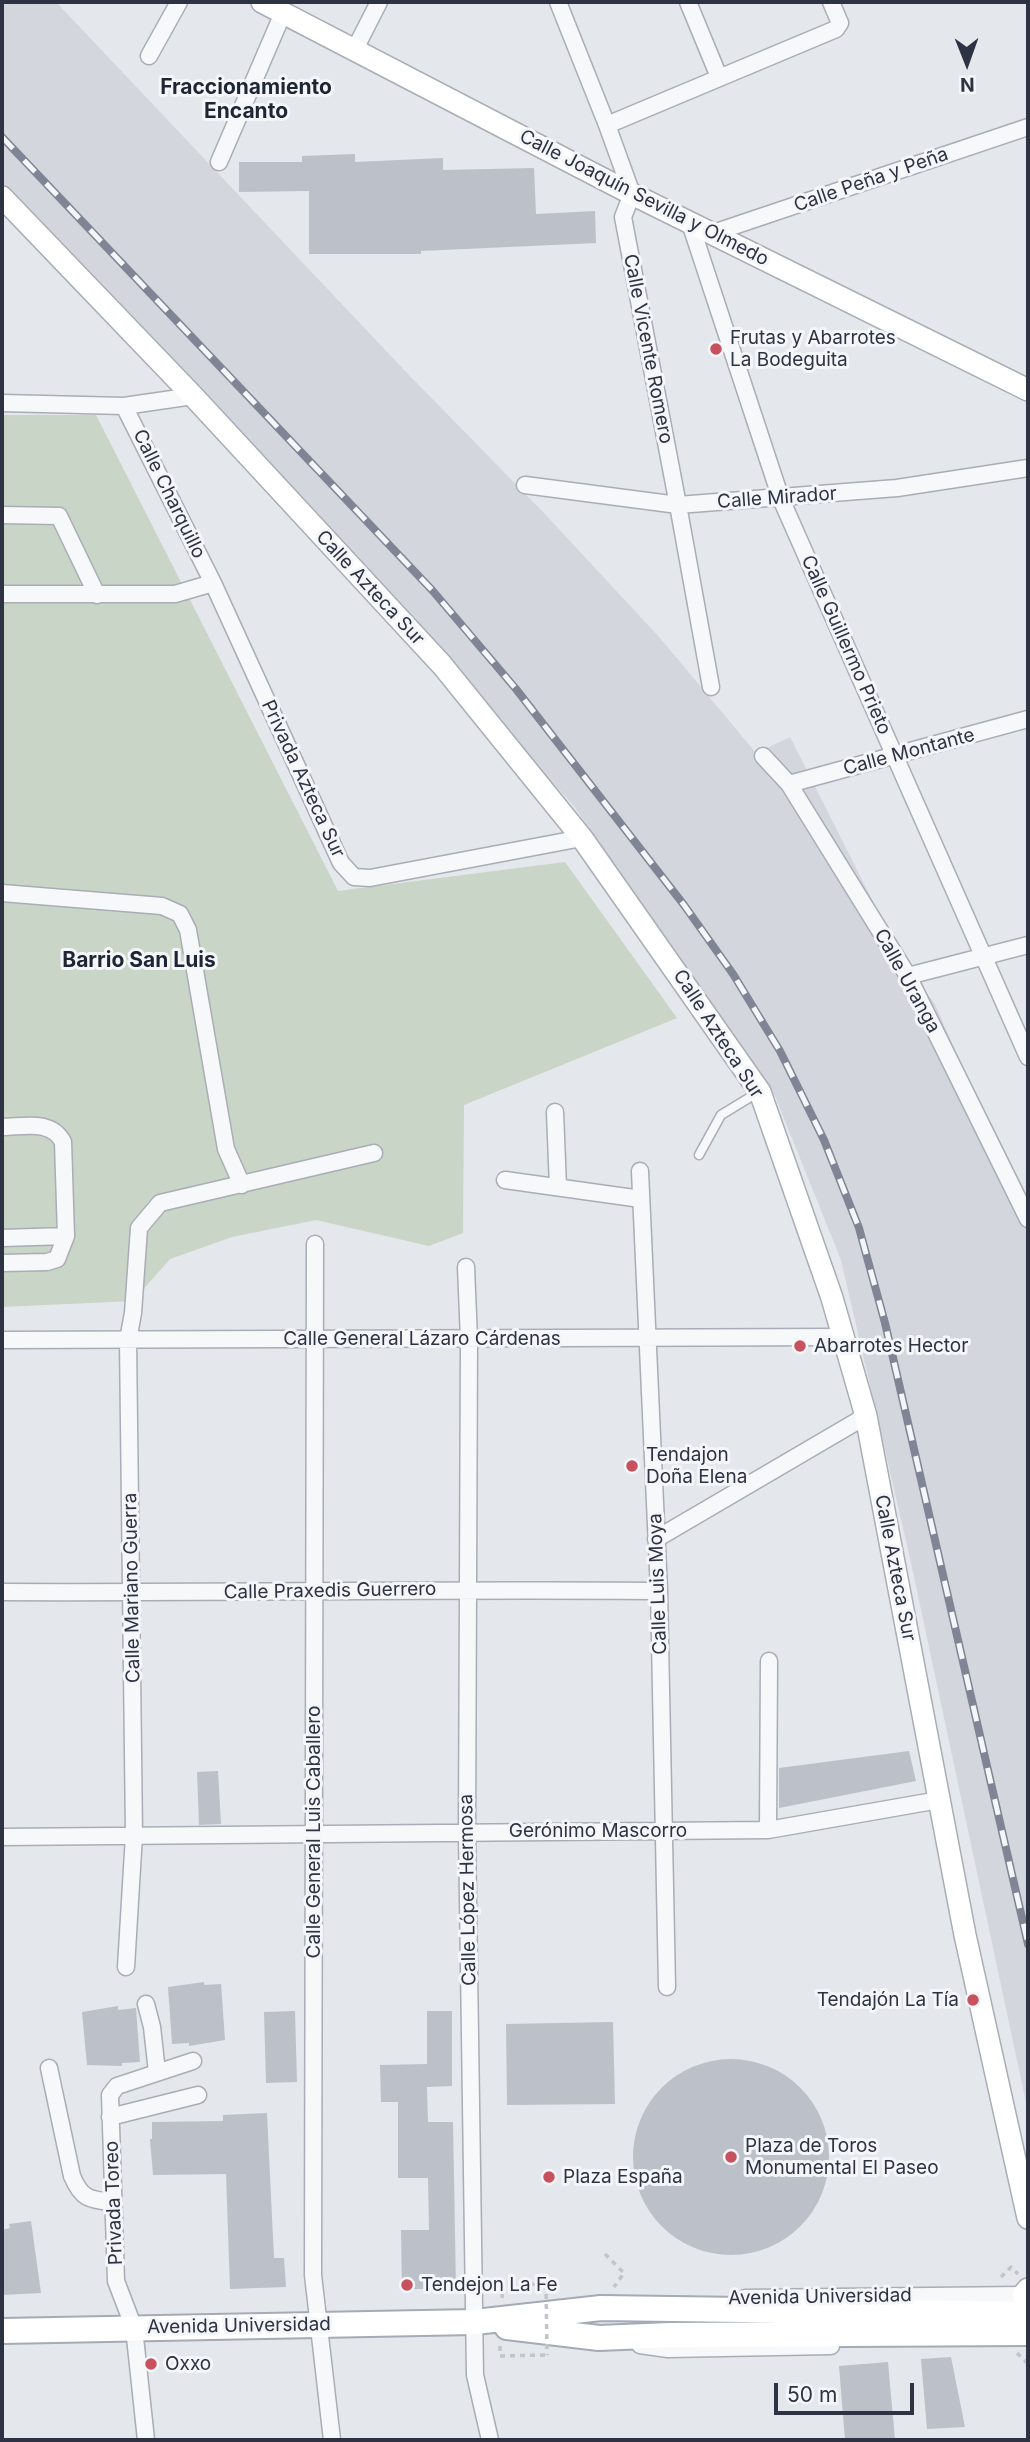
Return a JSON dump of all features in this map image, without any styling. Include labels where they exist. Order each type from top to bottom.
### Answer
[{"type":"main road","name":"Avenida Universidad","points":[[475,2322],[599,2338],[729,2323],[1027,2302]]},
{"type":"main road","name":"Avenida Universidad","points":[[2,2331],[475,2322],[601,2308],[729,2323],[1028,2333]]},
{"type":"street","points":[[149,56],[179,2]]},
{"type":"street","name":"Calle Joaquín Sevilla y Olmedo","points":[[262,2],[632,194],[1028,390]]},
{"type":"street","points":[[355,49],[379,2]]},
{"type":"street","points":[[558,2],[632,194]]},
{"type":"street","points":[[688,2],[719,77]]},
{"type":"street","points":[[607,125],[836,29],[839,23],[831,2]]},
{"type":"street","points":[[219,162],[283,13]]},
{"type":"street","name":"Calle Peña y Peña","points":[[713,233],[1028,127]]},
{"type":"street","name":"Calle Vicente Romero","points":[[632,194],[623,217],[678,505]]},
{"type":"street","name":"Calle Azteca Sur","points":[[2,197],[193,396],[442,665],[582,838],[760,1092],[832,1298],[866,1416],[965,1934],[1028,2218]]},
{"type":"street","name":"Calle Guillermo Prieto","points":[[690,223],[781,499],[1028,1058]]},
{"type":"street","points":[[2,403],[124,406],[193,396]]},
{"type":"street","name":"Calle Charquillo","points":[[124,406],[213,583]]},
{"type":"street","name":"Calle Mirador","points":[[525,485],[678,505],[897,488],[1028,468]]},
{"type":"street","points":[[678,505],[711,687]]},
{"type":"street","points":[[2,515],[59,516],[97,595]]},
{"type":"street","points":[[2,594],[175,594],[213,583]]},
{"type":"street","name":"Privada Azteca Sur","points":[[213,583],[341,863],[354,877],[370,878],[582,838]]},
{"type":"street","name":"Calle Montante","points":[[789,784],[1028,719]]},
{"type":"street","name":"Calle Uranga","points":[[763,755],[789,784],[908,976],[1028,1219]]},
{"type":"street","points":[[2,893],[162,906],[180,914],[188,930],[226,1149],[242,1185]]},
{"type":"street","points":[[908,976],[1028,946]]},
{"type":"street","points":[[555,1112],[558,1187]]},
{"type":"street","points":[[2,1128],[48,1126],[58,1132],[64,1142],[66,1236],[57,1259],[47,1262],[2,1263]]},
{"type":"street","name":"Calle Mariano Guerra","points":[[126,1967],[134,1835],[128,1340],[133,1314],[139,1228],[160,1203],[374,1153]]},
{"type":"street","name":"Calle Luis Moya","points":[[640,1171],[659,1591],[667,1987]]},
{"type":"street","points":[[505,1180],[641,1199]]},
{"type":"street","points":[[2,1238],[66,1236]]},
{"type":"street","name":"Calle General Luis Caballero","points":[[315,1244],[313,2275],[332,2440]]},
{"type":"street","name":"Calle López Hermosa","points":[[466,1267],[469,1339],[467,1832],[475,2375],[490,2440]]},
{"type":"street","name":"Calle General Lázaro Cárdenas","points":[[2,1340],[842,1337]]},
{"type":"street","points":[[656,1539],[866,1416]]},
{"type":"street","name":"Calle Praxedis Guerrero","points":[[2,1592],[468,1589],[659,1591]]},
{"type":"street","points":[[768,1830],[769,1661]]},
{"type":"street","name":"Gerónimo Mascorro","points":[[2,1837],[768,1830],[939,1800]]},
{"type":"street","points":[[146,2004],[152,2027],[157,2072]]},
{"type":"street","name":"Privada Toreo","points":[[146,2440],[134,2328],[116,2281],[110,2095],[112,2089],[117,2086],[193,2061]]},
{"type":"street","points":[[49,2068],[72,2176],[78,2191],[92,2201],[112,2203]]},
{"type":"street","name":"Privada Toreo","points":[[110,2117],[198,2095]]},
{"type":"street","name":"Avenida Universidad","points":[[601,2308],[666,2299],[1027,2302]]},
{"type":"street","name":"Avenida Universidad","points":[[599,2338],[668,2349],[1028,2343]]},
{"type":"lane","points":[[699,1155],[721,1115],[760,1092]]},
{"type":"path","points":[[601,2308],[624,2273],[605,2254]]},
{"type":"path","points":[[998,2280],[1011,2267]]},
{"type":"path","points":[[500,2356],[547,2355],[547,2284],[503,2285]]},
{"type":"shaded area","points":[[2,2],[56,2],[407,373],[543,512],[660,638],[756,753],[790,737],[905,965],[935,1004],[1028,1220],[1028,2112],[910,1558],[841,1260],[775,1096],[573,805],[2,182]]},
{"type":"green space","points":[[2,415],[96,415],[338,891],[565,862],[677,1018],[464,1105],[463,1233],[429,1246],[316,1220],[232,1237],[170,1259],[133,1301],[2,1307]]},
{"type":"building","points":[[355,154],[355,162],[443,158],[443,170],[534,168],[536,214],[595,211],[596,243],[421,251],[421,254],[309,254],[309,191],[239,192],[239,162],[302,162],[302,156]]},
{"type":"building","points":[[909,1751],[916,1781],[779,1808],[779,1768]]},
{"type":"building","points":[[218,1771],[221,1824],[199,1825],[197,1772]]},
{"type":"building","points":[[204,1982],[204,1985],[221,1984],[225,2040],[189,2046],[189,2043],[172,2044],[168,1987]]},
{"type":"building","points":[[118,2006],[118,2010],[136,2008],[140,2062],[122,2063],[122,2066],[87,2065],[82,2012]]},
{"type":"building","points":[[295,2011],[297,2082],[266,2083],[264,2012]]},
{"type":"building","points":[[427,2011],[452,2011],[452,2086],[427,2087],[428,2122],[453,2122],[456,2289],[402,2289],[401,2230],[429,2230],[428,2178],[398,2178],[398,2102],[381,2102],[380,2065],[427,2064]]},
{"type":"building","points":[[613,2022],[615,2104],[507,2105],[506,2024]]},
{"type":"building","name":"Plaza de Toros Monumental El Paseo","points":[[731,2059],[768,2067],[800,2088],[821,2120],[829,2157],[821,2194],[800,2226],[768,2247],[731,2255],[694,2247],[662,2226],[641,2194],[633,2157],[641,2120],[662,2088],[694,2067]]},
{"type":"building","points":[[267,2113],[274,2258],[284,2258],[286,2287],[230,2289],[226,2174],[153,2175],[150,2139],[152,2122],[223,2121],[223,2115]]},
{"type":"building","points":[[31,2221],[41,2293],[2,2295],[2,2230],[10,2228],[9,2224]]},
{"type":"building","points":[[951,2357],[965,2427],[927,2429],[921,2359]]},
{"type":"building","points":[[888,2362],[895,2440],[845,2440],[839,2366]]},
{"type":"railway","points":[[2,137],[432,590],[516,689],[684,905],[733,974],[780,1051],[824,1140],[859,1228],[885,1323],[1028,1944]]},
{"type":"place","name":"Frutas y Abarrotes La Bodeguita","points":[[716,349]]},
{"type":"place","name":"Abarrotes Hector","points":[[800,1346]]},
{"type":"place","name":"Tendajon Doña Elena","points":[[632,1466]]},
{"type":"place","name":"Tendajón La Tía","points":[[973,2000]]},
{"type":"place","name":"Plaza de Toros Monumental El Paseo","points":[[731,2157]]},
{"type":"place","name":"Plaza España","points":[[549,2177]]},
{"type":"place","name":"Tendejon La Fe","points":[[407,2285]]},
{"type":"place","name":"Oxxo","points":[[151,2364]]},
{"type":"district","name":"Fraccionamiento Encanto","points":[[246,100]]},
{"type":"district","name":"Barrio San Luis","points":[[139,961]]}]
